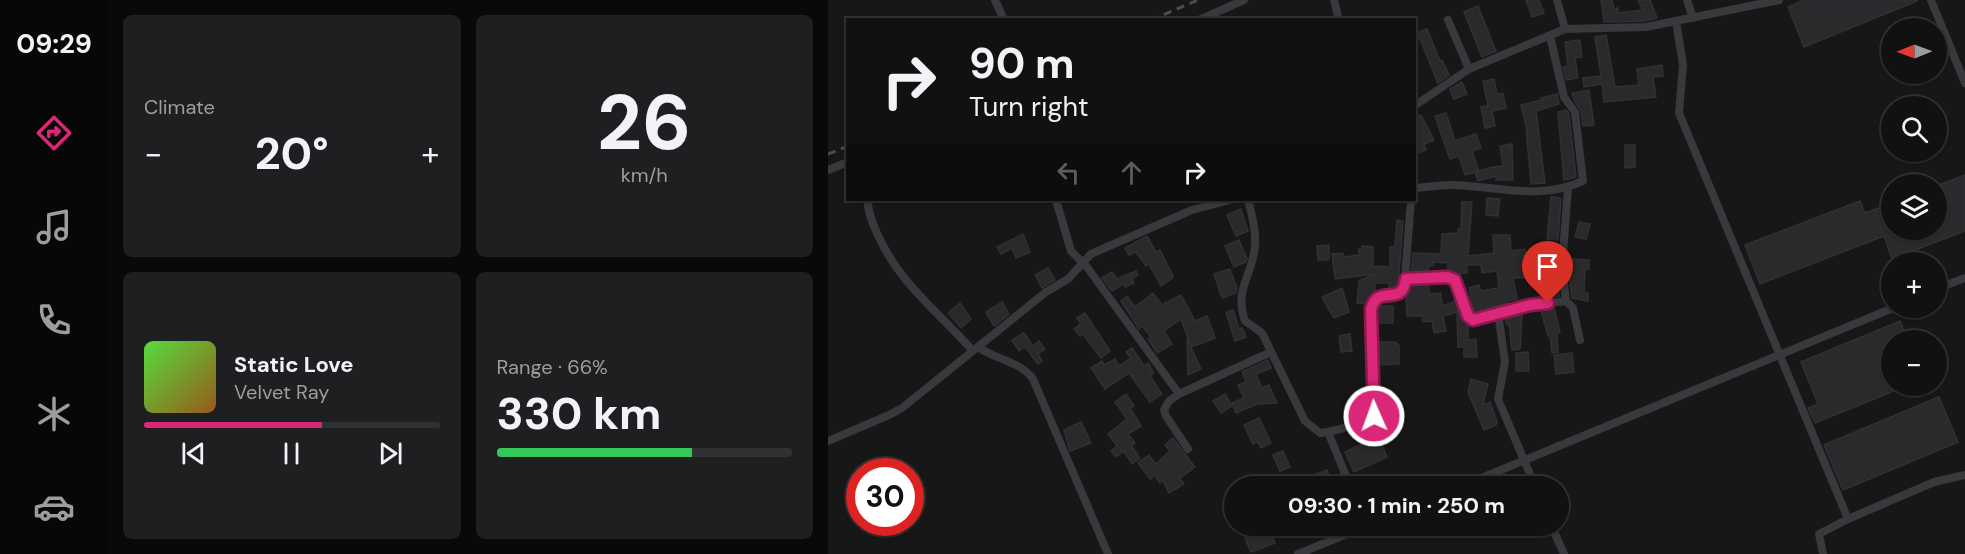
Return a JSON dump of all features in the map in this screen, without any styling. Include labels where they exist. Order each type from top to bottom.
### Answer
[{"type":"street","points":[[996,0],[1003,18]]},
{"type":"street","points":[[1204,18],[1244,0]]},
{"type":"street","points":[[1334,0],[1338,18]]},
{"type":"street","points":[[1557,0],[1565,29]]},
{"type":"street","points":[[1687,0],[1693,18]]},
{"type":"street","points":[[1416,105],[1469,69],[1565,29],[1646,27],[1779,0]]},
{"type":"street","points":[[1930,0],[1965,83]]},
{"type":"street","points":[[1448,20],[1469,69]]},
{"type":"street","points":[[1676,21],[1683,65],[1678,113],[1781,354],[1848,519]]},
{"type":"street","points":[[1416,188],[1452,186],[1534,193],[1568,188],[1583,181],[1575,112],[1564,97],[1550,36]]},
{"type":"street","points":[[828,170],[846,163]]},
{"type":"street","points":[[1568,188],[1562,266],[1566,301],[1573,308],[1580,340]]},
{"type":"street","points":[[868,201],[871,218],[886,254],[896,270],[975,348],[990,356],[1020,366],[1033,379],[1108,554]]},
{"type":"street","points":[[1056,201],[1071,251],[1082,264],[1088,267],[1179,394]]},
{"type":"street","points":[[828,441],[902,408],[1046,292],[1068,279],[1091,254],[1177,216],[1227,201]]},
{"type":"street","points":[[1248,201],[1253,219],[1255,249],[1240,297],[1241,309],[1245,321],[1262,333],[1305,421],[1320,433],[1364,423],[1374,416],[1371,309],[1374,300],[1380,295],[1400,293],[1404,290],[1411,201]]},
{"type":"street","points":[[1947,285],[1965,278]]},
{"type":"street","points":[[1406,279],[1453,279],[1470,319],[1530,305],[1566,301]]},
{"type":"street","points":[[1487,476],[1881,313]]},
{"type":"street","points":[[1498,314],[1505,362],[1498,399],[1531,476]]},
{"type":"street","points":[[1188,449],[1164,410],[1169,401],[1179,394],[1271,352]]},
{"type":"street","points":[[1328,432],[1346,476]]},
{"type":"street","points":[[1823,554],[1819,534],[1934,482],[1965,475]]},
{"type":"street","points":[[1298,554],[1341,536]]},
{"type":"street","points":[[1556,536],[1564,554]]},
{"type":"building","points":[[1526,0],[1539,0],[1544,13],[1532,17]]},
{"type":"building","points":[[1601,0],[1612,0],[1614,9],[1618,8],[1618,13],[1643,10],[1638,0],[1650,0],[1657,18],[1645,21],[1604,22]]},
{"type":"building","points":[[1804,0],[1917,1],[1804,47],[1788,7]]},
{"type":"building","points":[[1478,6],[1496,51],[1482,57],[1464,12]]},
{"type":"building","points":[[1427,29],[1440,61],[1442,60],[1449,75],[1438,83],[1420,39],[1416,40],[1416,33]]},
{"type":"building","points":[[1606,35],[1615,87],[1639,85],[1637,69],[1662,65],[1663,76],[1653,77],[1656,97],[1604,102],[1602,84],[1584,87],[1583,78],[1601,76],[1595,37]]},
{"type":"building","points":[[1580,40],[1582,57],[1575,58],[1578,78],[1566,80],[1563,67],[1568,66],[1565,42]]},
{"type":"building","points":[[1494,79],[1497,94],[1503,93],[1506,108],[1492,111],[1495,126],[1485,128],[1481,107],[1488,106],[1483,81]]},
{"type":"building","points":[[1462,82],[1467,94],[1454,99],[1450,89]]},
{"type":"building","points":[[1589,90],[1594,125],[1583,126],[1581,111],[1572,93]]},
{"type":"building","points":[[1557,94],[1559,104],[1536,111],[1545,183],[1531,184],[1526,126],[1521,105]]},
{"type":"building","points":[[1566,110],[1569,114],[1576,177],[1564,180],[1558,112]]},
{"type":"building","points":[[1446,113],[1455,141],[1476,134],[1481,148],[1472,151],[1479,171],[1465,175],[1459,156],[1450,159],[1435,116]]},
{"type":"building","points":[[1421,115],[1434,140],[1424,144],[1426,150],[1416,153],[1416,118]]},
{"type":"building","points":[[1512,144],[1513,180],[1496,180],[1496,176],[1478,181],[1475,172],[1503,166],[1500,146]]},
{"type":"building","points":[[1625,145],[1635,145],[1635,167],[1625,168]]},
{"type":"building","points":[[1965,175],[1965,231],[1947,238],[1947,182]]},
{"type":"building","points":[[1551,197],[1561,198],[1558,240],[1547,239]]},
{"type":"building","points":[[1487,198],[1500,199],[1498,216],[1486,215]]},
{"type":"building","points":[[1860,201],[1865,213],[1881,207],[1881,237],[1760,284],[1745,245]]},
{"type":"building","points":[[1462,202],[1472,202],[1468,256],[1494,253],[1493,235],[1510,235],[1511,251],[1525,249],[1526,257],[1544,255],[1544,277],[1513,278],[1517,299],[1506,301],[1507,305],[1474,312],[1468,298],[1471,297],[1469,288],[1479,285],[1481,291],[1499,288],[1497,271],[1482,273],[1481,265],[1467,265],[1467,273],[1455,274],[1448,273],[1448,263],[1433,262],[1433,266],[1429,266],[1428,273],[1411,273],[1413,253],[1441,254],[1442,234],[1458,233],[1458,229],[1461,229]]},
{"type":"building","points":[[1241,209],[1248,231],[1236,236],[1227,215]]},
{"type":"building","points":[[1397,220],[1403,221],[1398,286],[1389,289],[1389,283],[1375,283],[1375,292],[1367,304],[1357,303],[1359,281],[1375,274],[1335,279],[1332,254],[1343,253],[1344,257],[1359,255],[1359,249],[1362,249],[1362,246],[1373,247],[1373,266],[1390,267],[1390,247],[1395,247]]},
{"type":"building","points":[[1579,222],[1590,224],[1586,239],[1575,237]]},
{"type":"building","points":[[1023,234],[1030,252],[1016,258],[1012,248],[1001,254],[997,247]]},
{"type":"building","points":[[1147,236],[1156,252],[1160,250],[1172,274],[1173,278],[1161,286],[1149,264],[1146,266],[1136,252],[1129,255],[1125,248]]},
{"type":"building","points":[[1239,240],[1247,259],[1246,262],[1234,267],[1225,246]]},
{"type":"building","points":[[1885,240],[1942,240],[1910,252],[1890,252]]},
{"type":"building","points":[[1329,245],[1329,260],[1318,260],[1317,246]]},
{"type":"building","points":[[1571,259],[1589,260],[1589,269],[1585,269],[1584,292],[1588,293],[1588,301],[1572,298],[1569,276]]},
{"type":"building","points":[[1048,268],[1055,280],[1042,288],[1035,275]]},
{"type":"building","points":[[1230,269],[1237,288],[1236,293],[1222,298],[1214,274]]},
{"type":"building","points":[[1136,271],[1138,275],[1132,279],[1134,283],[1125,287],[1123,284],[1112,291],[1102,278],[1112,272],[1117,279]]},
{"type":"building","points":[[1410,285],[1429,285],[1429,294],[1441,293],[1442,306],[1456,301],[1461,314],[1468,323],[1468,340],[1476,339],[1477,357],[1464,357],[1464,347],[1458,347],[1457,312],[1443,316],[1446,331],[1434,333],[1432,321],[1423,322],[1422,316],[1407,316],[1406,296]]},
{"type":"building","points":[[1558,285],[1559,296],[1540,298],[1540,287]]},
{"type":"building","points":[[1342,288],[1349,312],[1334,318],[1322,297]]},
{"type":"building","points":[[1153,293],[1162,305],[1181,295],[1195,321],[1207,316],[1215,338],[1191,347],[1181,319],[1164,331],[1172,344],[1157,353],[1148,339],[1151,337],[1142,326],[1139,329],[1121,301],[1127,296],[1135,307]]},
{"type":"building","points":[[1002,302],[1009,314],[994,326],[986,312]]},
{"type":"building","points":[[960,303],[971,319],[961,328],[948,313]]},
{"type":"building","points":[[1380,306],[1393,306],[1393,323],[1380,323]]},
{"type":"building","points":[[1554,308],[1560,332],[1557,333],[1558,352],[1552,353],[1550,335],[1548,336],[1541,310]]},
{"type":"building","points":[[1233,310],[1239,329],[1242,328],[1246,337],[1235,341],[1226,312]]},
{"type":"building","points":[[1085,313],[1110,351],[1101,358],[1083,334],[1080,336],[1074,329],[1081,324],[1077,318]]},
{"type":"building","points":[[1522,315],[1520,349],[1512,350],[1509,324],[1506,324],[1506,318]]},
{"type":"building","points":[[1900,321],[1904,330],[1881,330],[1881,396],[1815,423],[1808,408],[1818,404],[1801,362]]},
{"type":"building","points":[[1024,333],[1033,346],[1039,341],[1045,349],[1038,354],[1042,361],[1038,364],[1025,347],[1019,351],[1012,340]]},
{"type":"building","points":[[1350,334],[1352,351],[1341,352],[1339,336]]},
{"type":"building","points":[[1187,339],[1201,369],[1188,375]]},
{"type":"building","points":[[1378,342],[1395,342],[1399,346],[1399,364],[1379,365]]},
{"type":"building","points":[[1132,348],[1144,366],[1148,363],[1154,373],[1150,376],[1162,394],[1150,402],[1129,373],[1105,389],[1091,368],[1102,361],[1104,365],[1115,359],[1119,366],[1131,358],[1126,352]]},
{"type":"building","points":[[1528,352],[1529,371],[1516,371],[1516,353]]},
{"type":"building","points":[[1572,353],[1574,372],[1556,374],[1554,355]]},
{"type":"building","points":[[1268,360],[1271,368],[1256,374],[1262,388],[1269,385],[1277,403],[1257,404],[1236,413],[1232,403],[1244,398],[1238,385],[1246,382],[1242,372]]},
{"type":"building","points":[[1471,379],[1488,384],[1483,405],[1490,402],[1497,422],[1496,425],[1484,430],[1468,392]]},
{"type":"building","points":[[1126,394],[1134,406],[1130,408],[1141,426],[1128,434],[1135,443],[1131,445],[1140,458],[1132,464],[1124,451],[1116,457],[1111,451],[1117,446],[1108,434],[1127,419],[1115,402]]},
{"type":"building","points":[[1225,394],[1232,406],[1221,413],[1213,401]]},
{"type":"building","points":[[1939,397],[1958,442],[1843,490],[1824,445]]},
{"type":"building","points":[[1398,407],[1404,417],[1391,426],[1384,417]]},
{"type":"building","points":[[1259,418],[1271,443],[1261,448],[1258,442],[1253,444],[1244,425]]},
{"type":"building","points":[[1081,422],[1091,443],[1070,451],[1064,430]]},
{"type":"building","points":[[1378,436],[1387,457],[1354,472],[1345,452]]},
{"type":"building","points":[[1173,438],[1195,467],[1180,478],[1184,484],[1169,493],[1163,481],[1160,483],[1155,475],[1150,479],[1138,463],[1149,455],[1156,464],[1170,451],[1165,445]]},
{"type":"building","points":[[1283,451],[1290,467],[1280,471],[1273,455]]},
{"type":"building","points":[[1327,470],[1329,476],[1312,476]]},
{"type":"building","points":[[1272,536],[1275,543],[1251,552],[1245,538]]},
{"type":"railway","points":[[1156,18],[1198,0]]},
{"type":"railway","points":[[828,154],[846,147]]},
{"type":"route","points":[[1374,416],[1371,309],[1374,300],[1380,295],[1400,293],[1404,290],[1406,279],[1447,277],[1455,280],[1468,316],[1473,320],[1530,305],[1548,303]]}]
